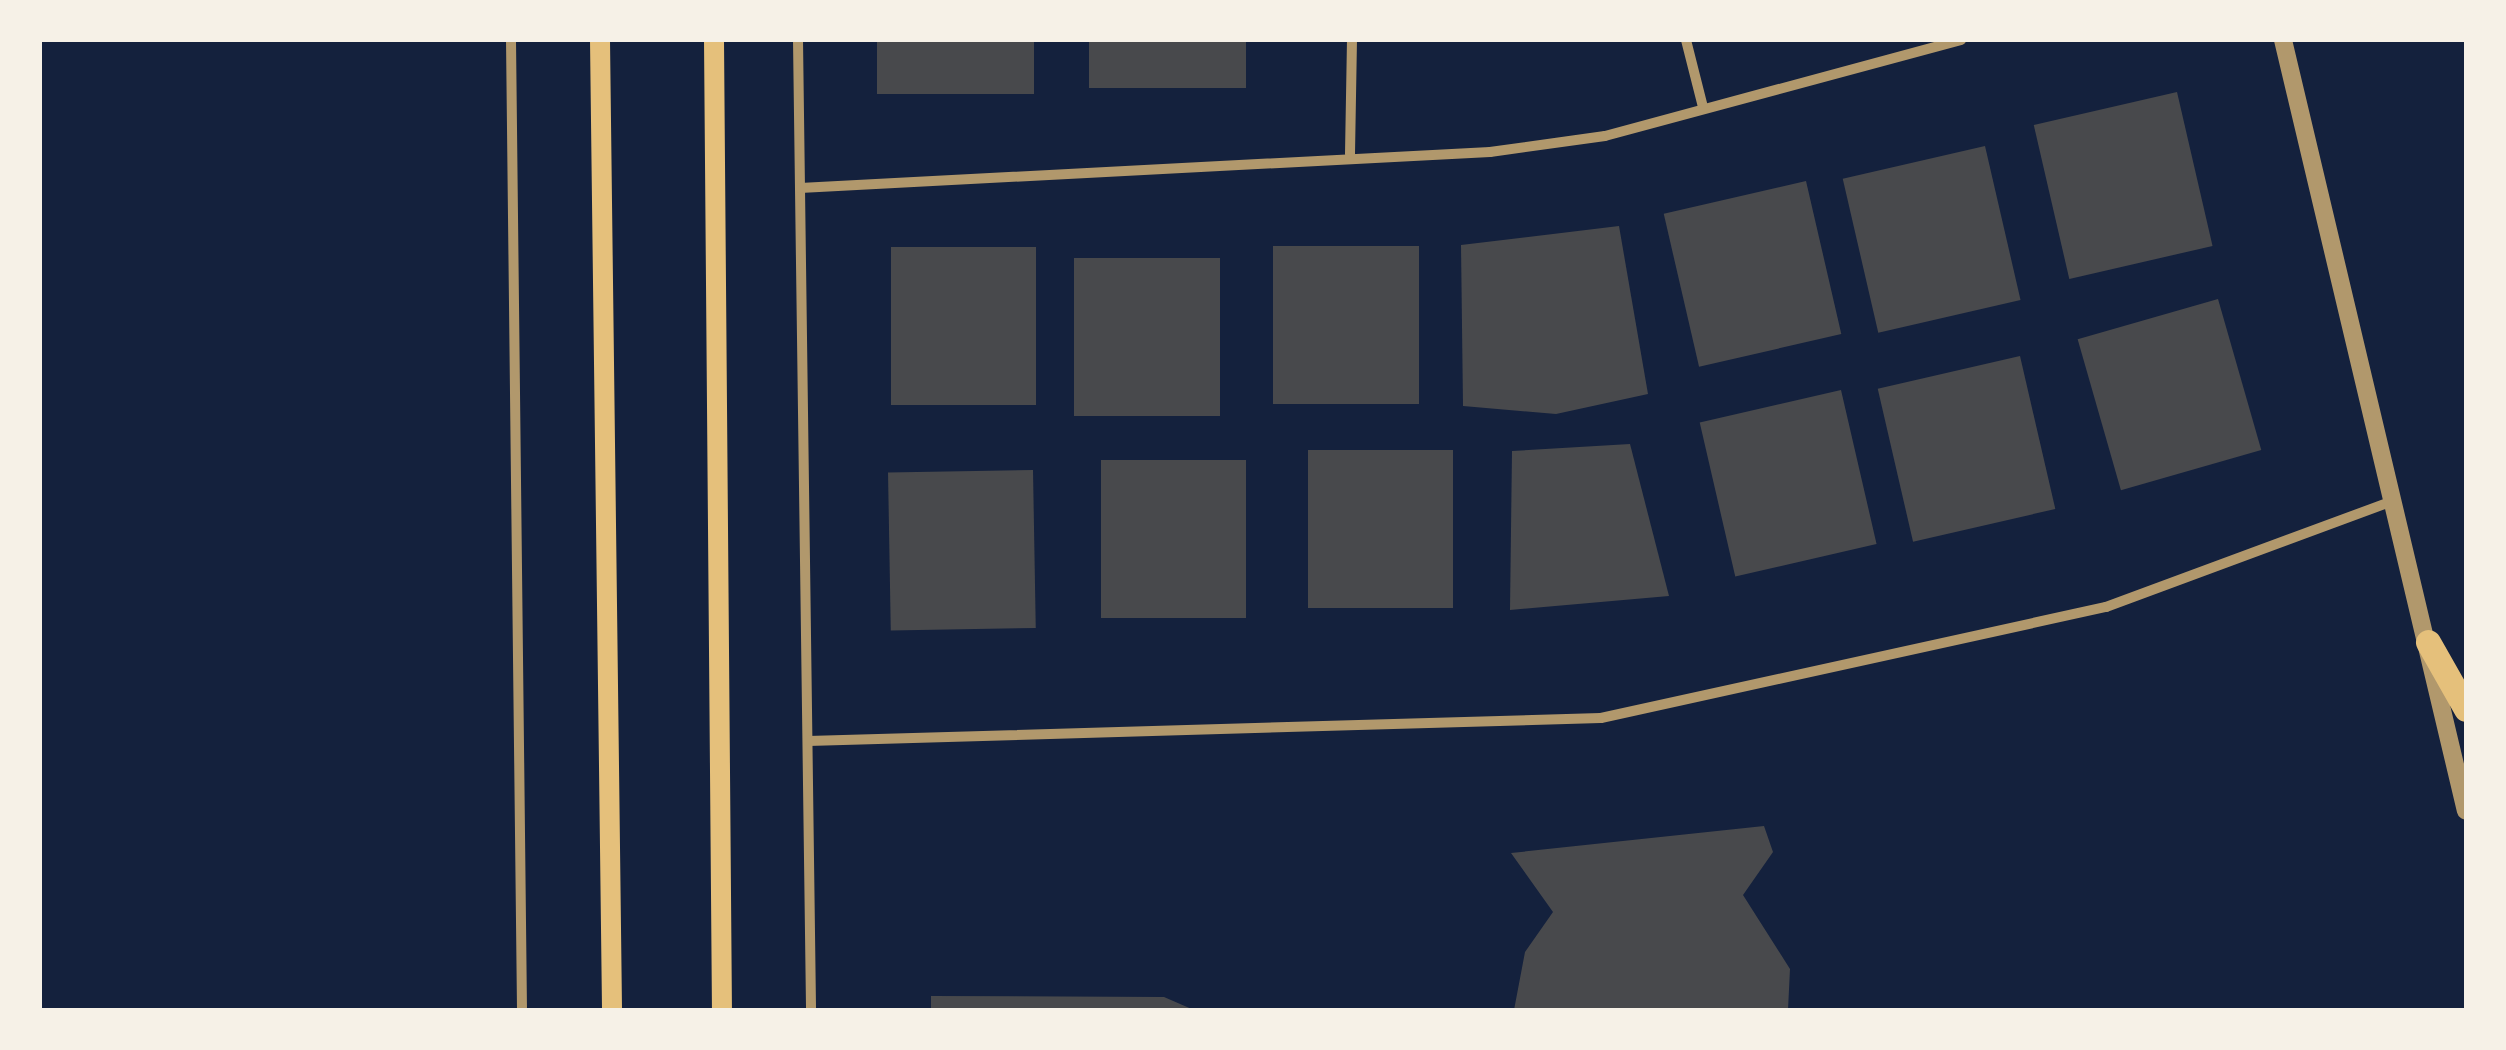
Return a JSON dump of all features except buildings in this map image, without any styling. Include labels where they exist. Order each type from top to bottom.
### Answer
[{"type":"main road","points":[[600,40],[612,1010]]},
{"type":"main road","points":[[714,40],[722,1010]]},
{"type":"main road","points":[[2428,642],[2466,708]]},
{"type":"street","points":[[511,40],[522,1010]]},
{"type":"street","points":[[798,40],[810,1010]]},
{"type":"street","points":[[1350,154],[1352,40]]},
{"type":"street","points":[[1686,40],[1703,107]]},
{"type":"street","points":[[800,188],[1350,154],[1490,152],[1605,136],[1961,40]]},
{"type":"street","points":[[2282,40],[2396,500],[2466,810]]},
{"type":"street","points":[[808,741],[1601,718],[2106,607],[2396,500]]}]
